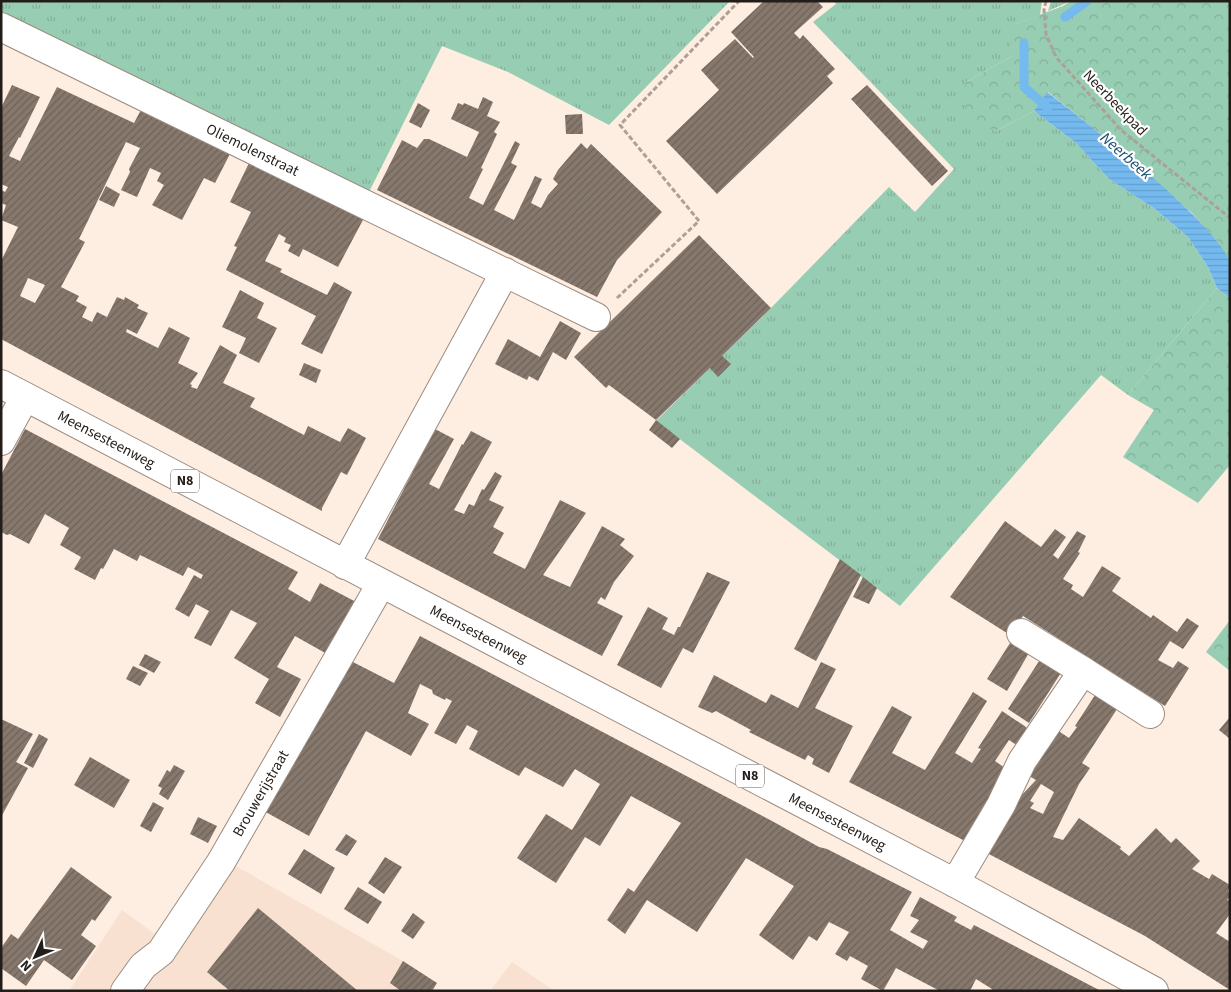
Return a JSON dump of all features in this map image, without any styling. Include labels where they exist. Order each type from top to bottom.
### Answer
[{"type":"street","name":"Oliemolenstraat","points":[[1,27],[596,317]]},
{"type":"street","points":[[345,565],[505,272]]},
{"type":"street","points":[[1,441],[13,390]]},
{"type":"street","name":"Meensesteenweg","points":[[13,390],[955,883],[1154,991]]},
{"type":"street","name":"Brouwerijstraat","points":[[125,991],[143,966],[161,952],[221,862],[382,584]]},
{"type":"street","points":[[1021,633],[1150,714]]},
{"type":"street","points":[[955,883],[1001,805],[1022,761],[1083,671]]},
{"type":"path","points":[[596,317],[699,221],[620,125],[739,1]]},
{"type":"path","name":"Neerbeekpad","points":[[1046,1],[1044,10],[1046,34],[1056,58],[1121,130],[1230,218]]},
{"type":"shaded area","points":[[214,858],[232,864],[403,961],[390,982],[401,991],[69,991],[122,910],[155,934]]},
{"type":"shaded area","points":[[512,962],[553,990],[553,991],[490,991]]},
{"type":"green space","points":[[1,1],[730,1],[609,125],[508,72],[442,46],[368,194],[1,17]]},
{"type":"green space","points":[[834,1],[1042,1],[1040,15],[1015,24],[1012,56],[966,82],[996,131],[1034,111],[1075,142],[1109,179],[1155,209],[1188,237],[1208,267],[1217,288],[1128,395],[1101,375],[900,606],[656,421],[771,308],[889,187],[915,212],[954,169],[813,22],[836,4]]},
{"type":"green space","points":[[1051,1],[1071,1],[1048,11]]},
{"type":"green space","points":[[1071,1],[1230,1],[1230,263],[1216,240],[1191,212],[1103,136],[1048,92],[1034,111],[996,131],[979,123],[968,114],[964,100],[966,82],[1012,56],[1010,44],[1015,24],[1063,6]]},
{"type":"green space","points":[[1217,288],[1230,298],[1230,465],[1198,503],[1123,457],[1154,410],[1128,395]]},
{"type":"green space","points":[[1230,620],[1230,671],[1206,652]]},
{"type":"water","points":[[1047,92],[1149,174],[1203,225],[1222,247],[1230,264],[1230,298],[1217,288],[1208,267],[1188,237],[1155,209],[1109,179],[1075,142],[1034,111]]},
{"type":"building","points":[[764,1],[817,1],[823,7],[794,33],[800,39],[803,35],[835,69],[827,76],[833,83],[717,194],[666,141],[719,90],[701,70],[735,39],[754,57],[731,32]]},
{"type":"building","points":[[12,85],[40,97],[9,156],[20,161],[57,87],[134,123],[142,108],[231,152],[215,183],[204,178],[182,220],[152,205],[164,185],[157,181],[161,173],[150,168],[137,197],[121,190],[140,148],[126,142],[79,239],[85,242],[61,287],[79,296],[76,301],[87,307],[82,317],[92,322],[97,312],[107,317],[117,297],[124,300],[125,297],[139,305],[137,308],[148,313],[137,334],[127,329],[126,332],[158,348],[169,327],[190,338],[178,363],[198,373],[190,384],[192,385],[191,387],[197,389],[220,345],[237,355],[223,383],[255,398],[250,407],[304,435],[308,426],[340,442],[348,428],[366,438],[347,475],[341,472],[322,511],[1,339],[1,261],[18,227],[1,220],[6,205],[1,203],[1,190],[5,192],[8,187],[1,184],[1,108]],"holes":[[[28,278],[45,285],[35,303],[20,296]]]},
{"type":"building","points":[[867,85],[948,171],[932,186],[851,99]]},
{"type":"building","points":[[483,97],[493,102],[487,116],[500,122],[494,132],[497,134],[481,168],[483,169],[469,198],[483,205],[515,141],[520,144],[511,163],[517,166],[494,210],[514,220],[535,176],[542,179],[531,203],[541,208],[548,195],[558,184],[553,179],[558,170],[581,143],[587,149],[591,144],[662,212],[617,260],[597,297],[377,190],[402,140],[417,148],[424,139],[429,139],[467,157],[479,132],[451,119],[458,103],[463,105],[464,103],[478,109]]},
{"type":"building","points":[[418,103],[430,110],[421,128],[409,122]]},
{"type":"building","points":[[582,114],[583,134],[566,134],[565,115]]},
{"type":"building","points":[[250,161],[364,218],[338,267],[303,249],[299,257],[288,251],[291,245],[284,242],[286,238],[279,234],[265,261],[282,269],[280,272],[327,295],[334,282],[352,292],[322,354],[301,344],[316,316],[226,270],[237,247],[234,246],[251,212],[230,202]]},
{"type":"building","points":[[106,186],[120,194],[114,207],[99,200]]},
{"type":"building","points":[[699,235],[771,308],[722,356],[731,364],[718,377],[710,368],[656,420],[609,385],[606,388],[574,357]]},
{"type":"building","points":[[240,290],[264,303],[257,318],[277,328],[259,363],[239,353],[246,338],[222,327]]},
{"type":"building","points":[[560,321],[581,333],[566,360],[553,352],[538,381],[529,376],[527,380],[495,364],[508,339],[540,357]]},
{"type":"building","points":[[304,363],[321,370],[316,383],[299,375]]},
{"type":"building","points":[[656,420],[680,439],[672,448],[649,430]]},
{"type":"building","points":[[25,429],[298,572],[288,589],[310,602],[320,583],[358,603],[327,654],[295,636],[277,667],[301,679],[280,717],[255,703],[269,679],[234,658],[257,623],[231,610],[211,646],[194,638],[209,611],[196,604],[189,617],[175,609],[194,575],[201,579],[203,575],[188,567],[183,576],[140,555],[137,561],[114,549],[95,580],[74,569],[81,557],[60,545],[69,528],[45,514],[29,544],[10,534],[7,535],[1,532],[1,475]]},
{"type":"building","points":[[435,429],[454,439],[429,484],[439,489],[462,444],[471,431],[492,442],[454,510],[464,514],[469,504],[474,506],[482,489],[484,490],[495,472],[502,476],[489,500],[504,507],[493,527],[504,533],[493,553],[525,569],[560,500],[586,513],[543,575],[570,587],[602,526],[625,539],[620,545],[634,556],[614,582],[605,600],[601,597],[597,603],[623,616],[602,656],[378,539]]},
{"type":"building","points":[[1005,521],[1041,547],[1055,529],[1066,537],[1053,555],[1058,559],[1077,531],[1086,536],[1078,552],[1080,553],[1063,579],[1073,585],[1071,589],[1083,597],[1102,566],[1121,578],[1112,591],[1151,618],[1153,615],[1177,632],[1187,618],[1199,626],[1183,649],[1170,641],[1158,660],[1173,668],[1178,661],[1189,668],[1165,706],[1023,616],[1010,635],[950,597]]},
{"type":"building","points":[[840,559],[861,575],[816,661],[794,649]]},
{"type":"building","points":[[707,572],[730,582],[693,653],[683,648],[661,688],[617,665],[648,607],[668,618],[662,629],[674,635],[678,627],[680,627]]},
{"type":"building","points":[[863,577],[877,588],[869,604],[853,597]]},
{"type":"building","points":[[420,636],[819,847],[827,849],[912,892],[890,930],[923,949],[928,941],[910,932],[919,920],[910,916],[920,897],[957,917],[954,921],[971,930],[974,925],[1101,991],[991,991],[992,989],[976,979],[970,991],[940,991],[896,968],[883,991],[861,979],[868,966],[850,956],[847,961],[835,954],[849,932],[829,922],[817,941],[809,936],[793,960],[759,935],[794,886],[746,858],[697,932],[647,900],[625,934],[607,920],[628,888],[634,892],[681,823],[631,796],[600,846],[585,837],[556,883],[517,858],[546,814],[572,830],[600,784],[575,769],[563,787],[525,767],[519,776],[469,749],[478,731],[467,725],[456,744],[434,733],[452,701],[433,694],[432,690],[420,684],[408,713],[429,724],[411,756],[366,731],[309,836],[262,810],[347,659],[394,683]]},
{"type":"building","points":[[1012,640],[1030,651],[1007,691],[987,679]]},
{"type":"building","points":[[145,654],[161,662],[154,673],[139,665]]},
{"type":"building","points":[[1043,655],[1064,668],[1029,723],[1008,709]]},
{"type":"building","points":[[821,662],[836,669],[815,708],[853,726],[829,773],[812,764],[814,759],[808,755],[805,760],[749,732],[751,730],[716,711],[712,713],[698,707],[714,675],[766,703],[771,694],[798,708]]},
{"type":"building","points":[[133,666],[148,673],[140,686],[126,679]]},
{"type":"building","points":[[973,692],[987,701],[955,753],[972,763],[981,749],[978,748],[1002,711],[1026,727],[1030,733],[1021,748],[1009,740],[995,761],[1008,770],[969,843],[849,782],[892,706],[912,717],[892,753],[925,770]]},
{"type":"building","points":[[1097,692],[1119,706],[1082,763],[1090,768],[1079,784],[1053,837],[1063,840],[1079,818],[1121,847],[1120,849],[1129,856],[1156,828],[1171,843],[1176,838],[1200,861],[1192,869],[1209,879],[1212,874],[1230,885],[1228,892],[1230,897],[1227,900],[1230,901],[1230,914],[1216,933],[1230,942],[1230,990],[1145,936],[985,852],[1020,797],[1036,780],[1024,773],[1054,728],[1069,738],[1077,727],[1075,726]],"holes":[[[1041,784],[1054,792],[1043,814],[1030,808],[1034,803],[1030,801]]]},
{"type":"building","points":[[1230,717],[1230,739],[1219,730]]},
{"type":"building","points":[[1,719],[33,734],[16,762],[28,768],[1,817]]},
{"type":"building","points":[[39,734],[48,739],[33,768],[24,763]]},
{"type":"building","points":[[90,757],[130,780],[114,808],[74,785]]},
{"type":"building","points":[[174,765],[185,771],[168,800],[159,794],[162,788],[158,786],[167,770],[170,772]]},
{"type":"building","points":[[153,802],[164,808],[151,832],[140,826]]},
{"type":"building","points":[[198,817],[217,826],[208,843],[190,834]]},
{"type":"building","points":[[346,834],[357,841],[347,856],[335,850]]},
{"type":"building","points":[[304,849],[335,868],[321,894],[288,874]]},
{"type":"building","points":[[385,857],[402,867],[384,894],[368,883]]},
{"type":"building","points":[[71,867],[112,897],[95,921],[92,919],[81,935],[96,946],[72,980],[44,960],[26,986],[1,968],[1,948],[11,934],[18,939]]},
{"type":"building","points":[[358,887],[382,902],[368,924],[344,909]]},
{"type":"building","points":[[258,908],[358,991],[230,991],[207,972]]},
{"type":"building","points":[[413,913],[425,922],[413,939],[401,931]]},
{"type":"building","points":[[403,961],[437,983],[432,991],[401,991],[390,983]]},
{"type":"waterway","name":"Neerbeek","points":[[1065,17],[1087,1]]},
{"type":"waterway","name":"Neerbeek","points":[[1024,43],[1024,87],[1048,108]]}]
